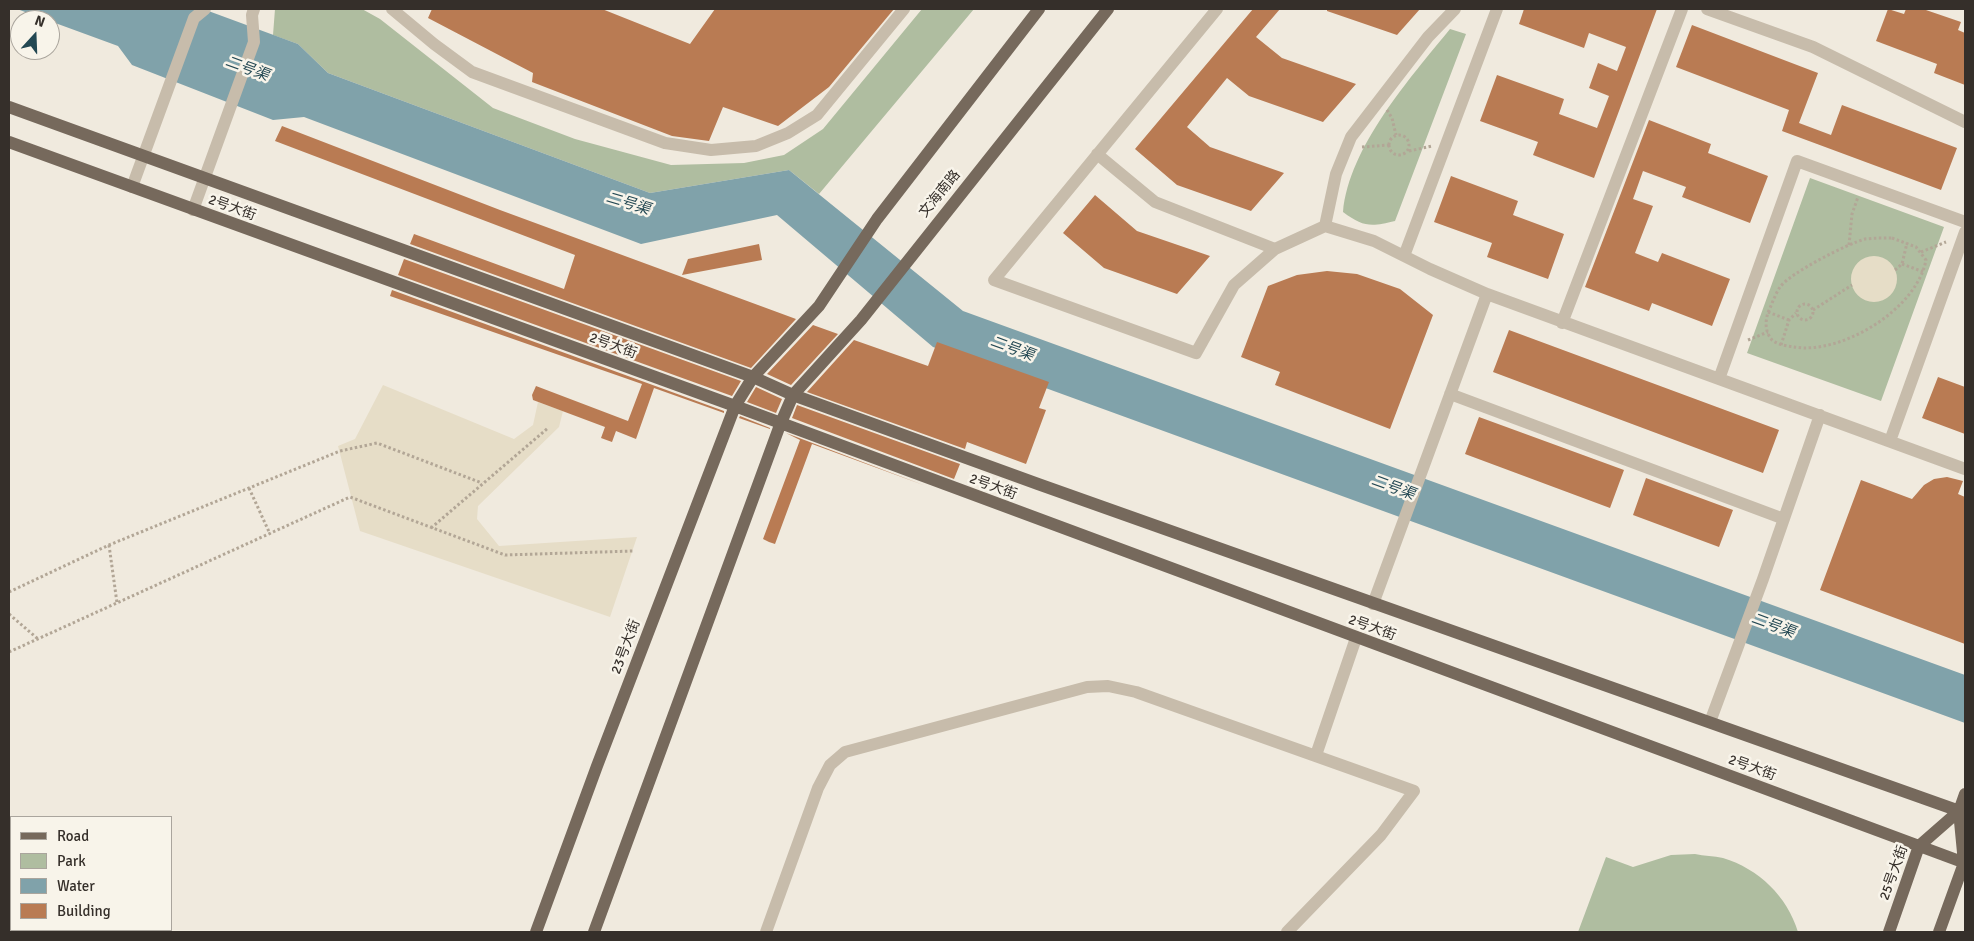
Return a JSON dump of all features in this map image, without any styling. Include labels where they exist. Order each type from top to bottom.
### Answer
[{"type":"main road","points":[[753,377],[819,306],[877,219],[1039,9]]},
{"type":"main road","name":"文海南路","points":[[793,395],[861,320],[1108,9]]},
{"type":"main road","name":"2号大街","points":[[9,107],[753,377],[793,395],[1373,604],[1962,812]]},
{"type":"main road","name":"2号大街","points":[[9,142],[734,406],[1965,863]]},
{"type":"main road","name":"23号大街","points":[[536,932],[734,406],[753,377]]},
{"type":"main road","points":[[594,932],[780,424],[793,395]]},
{"type":"main road","name":"25号大街","points":[[1939,932],[1965,863],[1962,812],[1965,794]]},
{"type":"main road","name":"25号大街","points":[[1889,932],[1920,846],[1962,812]]},
{"type":"street","points":[[132,187],[194,18],[205,9]]},
{"type":"street","points":[[392,9],[434,44],[472,72],[665,143],[711,150],[756,146],[788,133],[817,115],[904,9]]},
{"type":"street","points":[[1217,9],[994,280],[1196,353],[1234,285],[1275,249],[1325,226],[1374,241],[1486,294],[1562,323],[1965,469]]},
{"type":"street","points":[[1325,226],[1336,174],[1351,137],[1428,37],[1455,9]]},
{"type":"street","points":[[1404,256],[1497,9]]},
{"type":"street","points":[[1562,323],[1682,9]]},
{"type":"street","points":[[1707,9],[1813,48],[1965,122]]},
{"type":"street","points":[[193,210],[254,42],[253,12]]},
{"type":"street","points":[[1097,154],[1155,202],[1275,249]]},
{"type":"street","points":[[1719,379],[1797,160],[1965,222]]},
{"type":"street","points":[[1890,441],[1965,234]]},
{"type":"street","points":[[1373,604],[1486,294]]},
{"type":"street","points":[[1450,394],[1784,519]]},
{"type":"street","points":[[1710,722],[1763,579],[1820,415]]},
{"type":"street","points":[[1316,755],[1356,638]]},
{"type":"street","points":[[766,932],[818,788],[830,764],[845,752],[1087,687],[1108,686],[1136,692],[1414,791],[1381,835],[1287,932]]},
{"type":"path","points":[[1380,99],[1392,118],[1396,135]]},
{"type":"path","points":[[1408,151],[1408,141],[1403,136],[1396,135],[1391,139],[1389,146],[1391,152],[1396,155],[1403,155],[1408,151],[1447,142]]},
{"type":"path","points":[[1347,148],[1389,146]]},
{"type":"path","points":[[1849,245],[1852,214],[1862,184]]},
{"type":"path","points":[[1921,252],[1965,234]]},
{"type":"path","points":[[1892,238],[1916,246],[1926,260],[1924,272],[1912,292],[1890,314],[1870,328],[1819,347],[1800,348],[1781,345],[1773,340],[1765,324],[1768,312],[1780,286],[1806,268],[1849,245],[1866,239],[1892,238]]},
{"type":"path","points":[[1895,270],[1902,264],[1907,243]]},
{"type":"path","points":[[1902,264],[1924,272]]},
{"type":"path","points":[[1796,312],[1801,319],[1806,320],[1811,317],[1813,310],[1852,285]]},
{"type":"path","points":[[1781,345],[1789,320],[1798,307],[1802,304],[1810,305],[1813,310]]},
{"type":"path","points":[[1768,312],[1789,320]]},
{"type":"path","points":[[431,528],[548,428]]},
{"type":"path","points":[[9,592],[109,545],[340,451],[377,443],[482,483]]},
{"type":"path","points":[[249,488],[270,534]]},
{"type":"path","points":[[9,652],[350,497],[504,556],[633,551]]},
{"type":"path","points":[[109,545],[117,603]]},
{"type":"path","points":[[9,614],[38,639]]},
{"type":"green space","points":[[275,9],[362,9],[380,19],[493,108],[575,139],[671,165],[744,163],[784,155],[823,129],[922,9],[974,9],[819,194],[789,170],[650,193],[328,73],[298,44],[273,35]]},
{"type":"green space","points":[[1450,29],[1466,34],[1395,221],[1373,225],[1356,221],[1343,212],[1348,187],[1369,138],[1400,91]]},
{"type":"green space","points":[[1810,178],[1944,227],[1881,401],[1747,353]]},
{"type":"green space","points":[[1695,854],[1723,858],[1748,869],[1760,877],[1787,907],[1798,932],[1578,932],[1606,857],[1633,867],[1671,855]]},
{"type":"shaded area","points":[[1874,256],[1887,260],[1893,266],[1897,279],[1893,292],[1887,298],[1874,302],[1861,298],[1855,292],[1851,279],[1855,266],[1861,260]]},
{"type":"shaded area","points":[[383,385],[514,439],[533,425],[538,402],[563,411],[559,427],[478,506],[477,519],[499,546],[637,537],[610,617],[360,531],[338,446],[355,439]]},
{"type":"water","name":"二号渠","points":[[17,9],[203,9],[298,44],[328,73],[650,193],[789,170],[963,311],[1965,675],[1965,723],[933,347],[777,215],[641,244],[304,117],[273,120],[132,65],[118,46],[60,25],[60,10]]},
{"type":"building","points":[[432,9],[602,9],[690,44],[715,9],[894,9],[829,87],[778,126],[723,107],[709,141],[672,136],[532,82],[533,73],[428,18]]},
{"type":"building","points":[[1253,9],[1280,9],[1256,37],[1282,58],[1356,84],[1323,122],[1249,96],[1227,78],[1187,127],[1210,147],[1284,173],[1251,211],[1177,185],[1135,149]]},
{"type":"building","points":[[1327,9],[1420,9],[1397,35],[1327,11]]},
{"type":"building","points":[[1524,9],[1657,9],[1594,178],[1533,155],[1538,142],[1480,121],[1497,75],[1564,99],[1559,114],[1597,128],[1609,96],[1589,88],[1598,63],[1617,71],[1626,47],[1589,33],[1584,48],[1519,24]]},
{"type":"building","points":[[1888,9],[1904,14],[1906,9],[1923,9],[1961,22],[1958,30],[1965,33],[1965,85],[1934,73],[1937,64],[1876,41]]},
{"type":"building","points":[[1692,25],[1818,73],[1799,123],[1831,135],[1842,105],[1957,148],[1941,190],[1782,131],[1789,110],[1676,67]]},
{"type":"building","points":[[1649,120],[1711,144],[1708,153],[1768,176],[1750,223],[1682,197],[1686,187],[1643,171],[1633,199],[1653,206],[1635,253],[1658,262],[1662,253],[1730,279],[1712,326],[1652,303],[1649,311],[1585,287]]},
{"type":"building","points":[[282,126],[500,210],[796,319],[751,368],[410,244],[414,234],[564,289],[575,255],[275,141]]},
{"type":"building","points":[[1451,176],[1518,201],[1513,215],[1564,234],[1548,279],[1487,257],[1492,243],[1434,222]]},
{"type":"building","points":[[1095,195],[1137,231],[1210,256],[1177,294],[1104,268],[1063,233]]},
{"type":"building","points":[[759,244],[762,260],[682,275],[688,259]]},
{"type":"building","points":[[404,259],[741,381],[732,396],[398,275]]},
{"type":"building","points":[[1327,271],[1357,274],[1400,289],[1433,315],[1390,429],[1275,385],[1280,372],[1241,357],[1268,286],[1297,275]]},
{"type":"building","points":[[392,290],[724,411],[724,413],[654,388],[636,439],[616,431],[612,442],[601,438],[605,427],[533,400],[532,395],[536,386],[628,421],[642,384],[390,296]]},
{"type":"building","points":[[813,325],[838,334],[791,385],[767,374]]},
{"type":"building","points":[[1509,330],[1779,430],[1763,473],[1493,372]]},
{"type":"building","points":[[854,340],[928,366],[937,342],[1049,382],[1039,408],[1046,410],[1026,464],[967,442],[965,449],[807,392]]},
{"type":"building","points":[[1938,377],[1965,387],[1965,434],[1922,418]]},
{"type":"building","points":[[756,387],[782,399],[776,413],[747,402]]},
{"type":"building","points":[[797,405],[960,464],[954,479],[792,418]]},
{"type":"building","points":[[740,416],[770,428],[770,429],[739,418]]},
{"type":"building","points":[[1479,417],[1624,470],[1610,508],[1465,454]]},
{"type":"building","points":[[786,433],[926,486],[812,444],[775,544],[769,542],[763,539],[800,440]]},
{"type":"building","points":[[1947,477],[1963,481],[1958,494],[1965,497],[1965,644],[1820,590],[1861,480],[1912,499],[1924,485],[1934,479]]},
{"type":"building","points":[[1646,478],[1733,510],[1719,547],[1633,515]]}]
